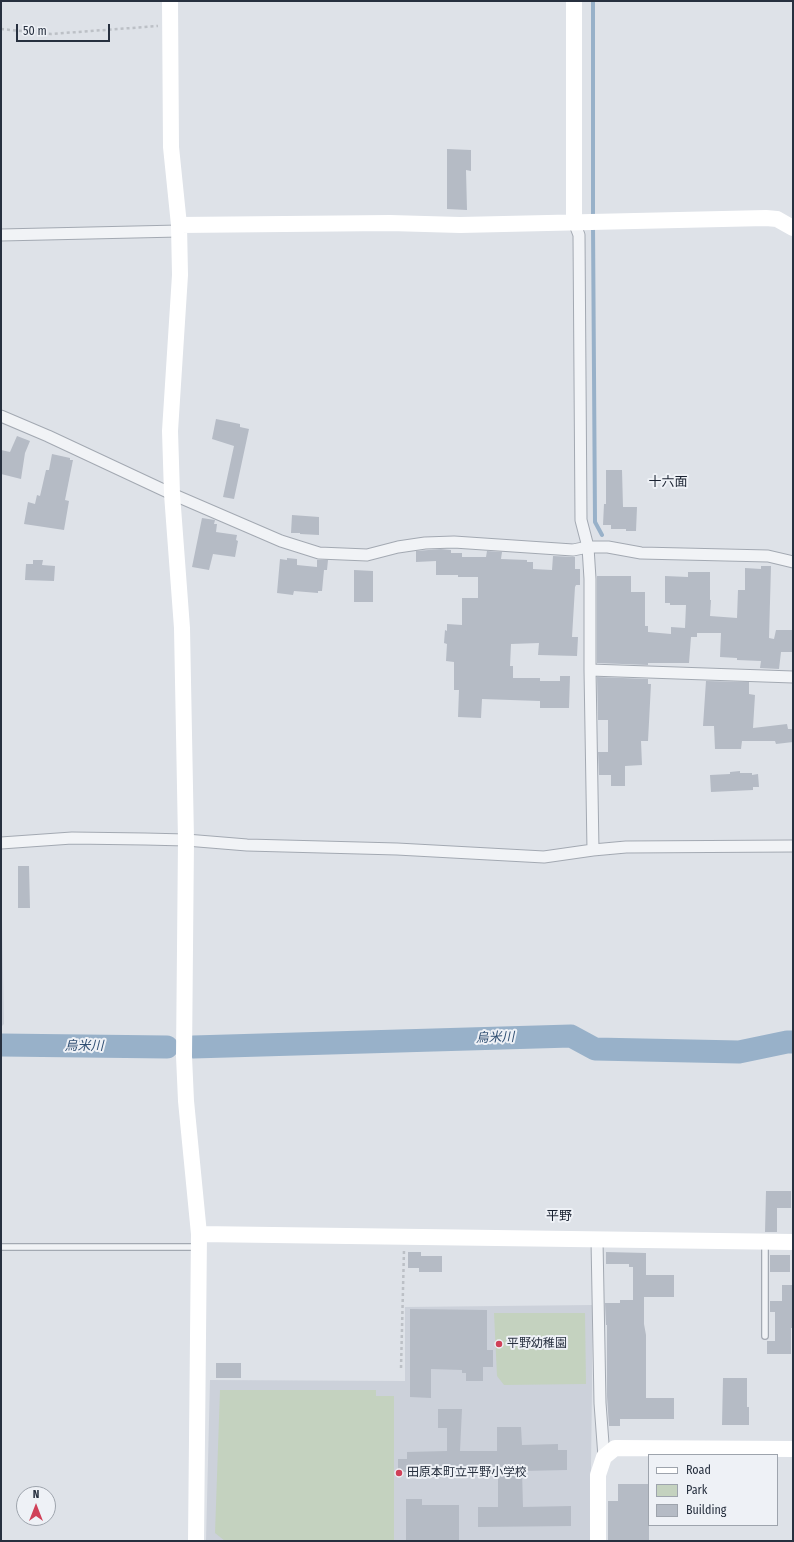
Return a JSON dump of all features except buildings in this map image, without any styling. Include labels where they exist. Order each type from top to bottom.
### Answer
[{"type":"street","points":[[170,1],[171,147],[179,228],[180,275],[170,431],[172,494],[182,628],[186,840],[184,1056],[186,1102],[199,1240],[196,1541]]},
{"type":"street","points":[[574,1],[579,235],[581,520],[588,547],[590,579],[593,850]]},
{"type":"street","points":[[1,235],[179,228],[390,223],[460,225],[766,218],[777,220],[793,228]]},
{"type":"street","points":[[1,416],[48,436],[172,494],[281,541],[319,553],[367,555],[398,547],[425,543],[454,542],[573,550],[588,547],[608,547],[641,553],[768,556],[793,562]]},
{"type":"street","points":[[590,670],[793,677]]},
{"type":"street","points":[[1,843],[72,838],[186,840],[247,845],[397,849],[544,857],[626,847],[793,846]]},
{"type":"street","points":[[199,1240],[405,1237],[793,1242]]},
{"type":"street","points":[[597,1240],[600,1403],[604,1457],[598,1475],[598,1541]]},
{"type":"street","points":[[604,1457],[615,1448],[793,1449]]},
{"type":"lane","points":[[1,1247],[199,1240]]},
{"type":"lane","points":[[765,1242],[765,1336]]},
{"type":"path","points":[[1,29],[51,34],[170,25]]},
{"type":"path","points":[[401,1368],[405,1237]]},
{"type":"shaded area","points":[[1,870],[4,1024],[1,1027]]},
{"type":"shaded area","name":"田原本町立平野小学校","points":[[592,1305],[590,1541],[206,1541],[210,1380],[405,1381],[405,1307]]},
{"type":"green space","points":[[494,1313],[585,1313],[586,1384],[504,1385],[497,1376]]},
{"type":"green space","points":[[220,1390],[376,1390],[376,1396],[394,1396],[394,1541],[225,1541],[215,1533]]},
{"type":"waterway","points":[[593,1],[593,219]]},
{"type":"waterway","points":[[593,225],[595,522],[602,535]]},
{"type":"waterway","name":"烏米川","points":[[193,1047],[571,1036],[595,1049],[739,1052],[793,1042]]},
{"type":"waterway","name":"烏米川","points":[[1,1045],[167,1047]]},
{"type":"place","name":"平野幼稚園","points":[[499,1344]]},
{"type":"place","name":"田原本町立平野小学校","points":[[399,1473]]},
{"type":"district","name":"十六面","points":[[668,482]]},
{"type":"district","name":"平野","points":[[559,1216]]}]
